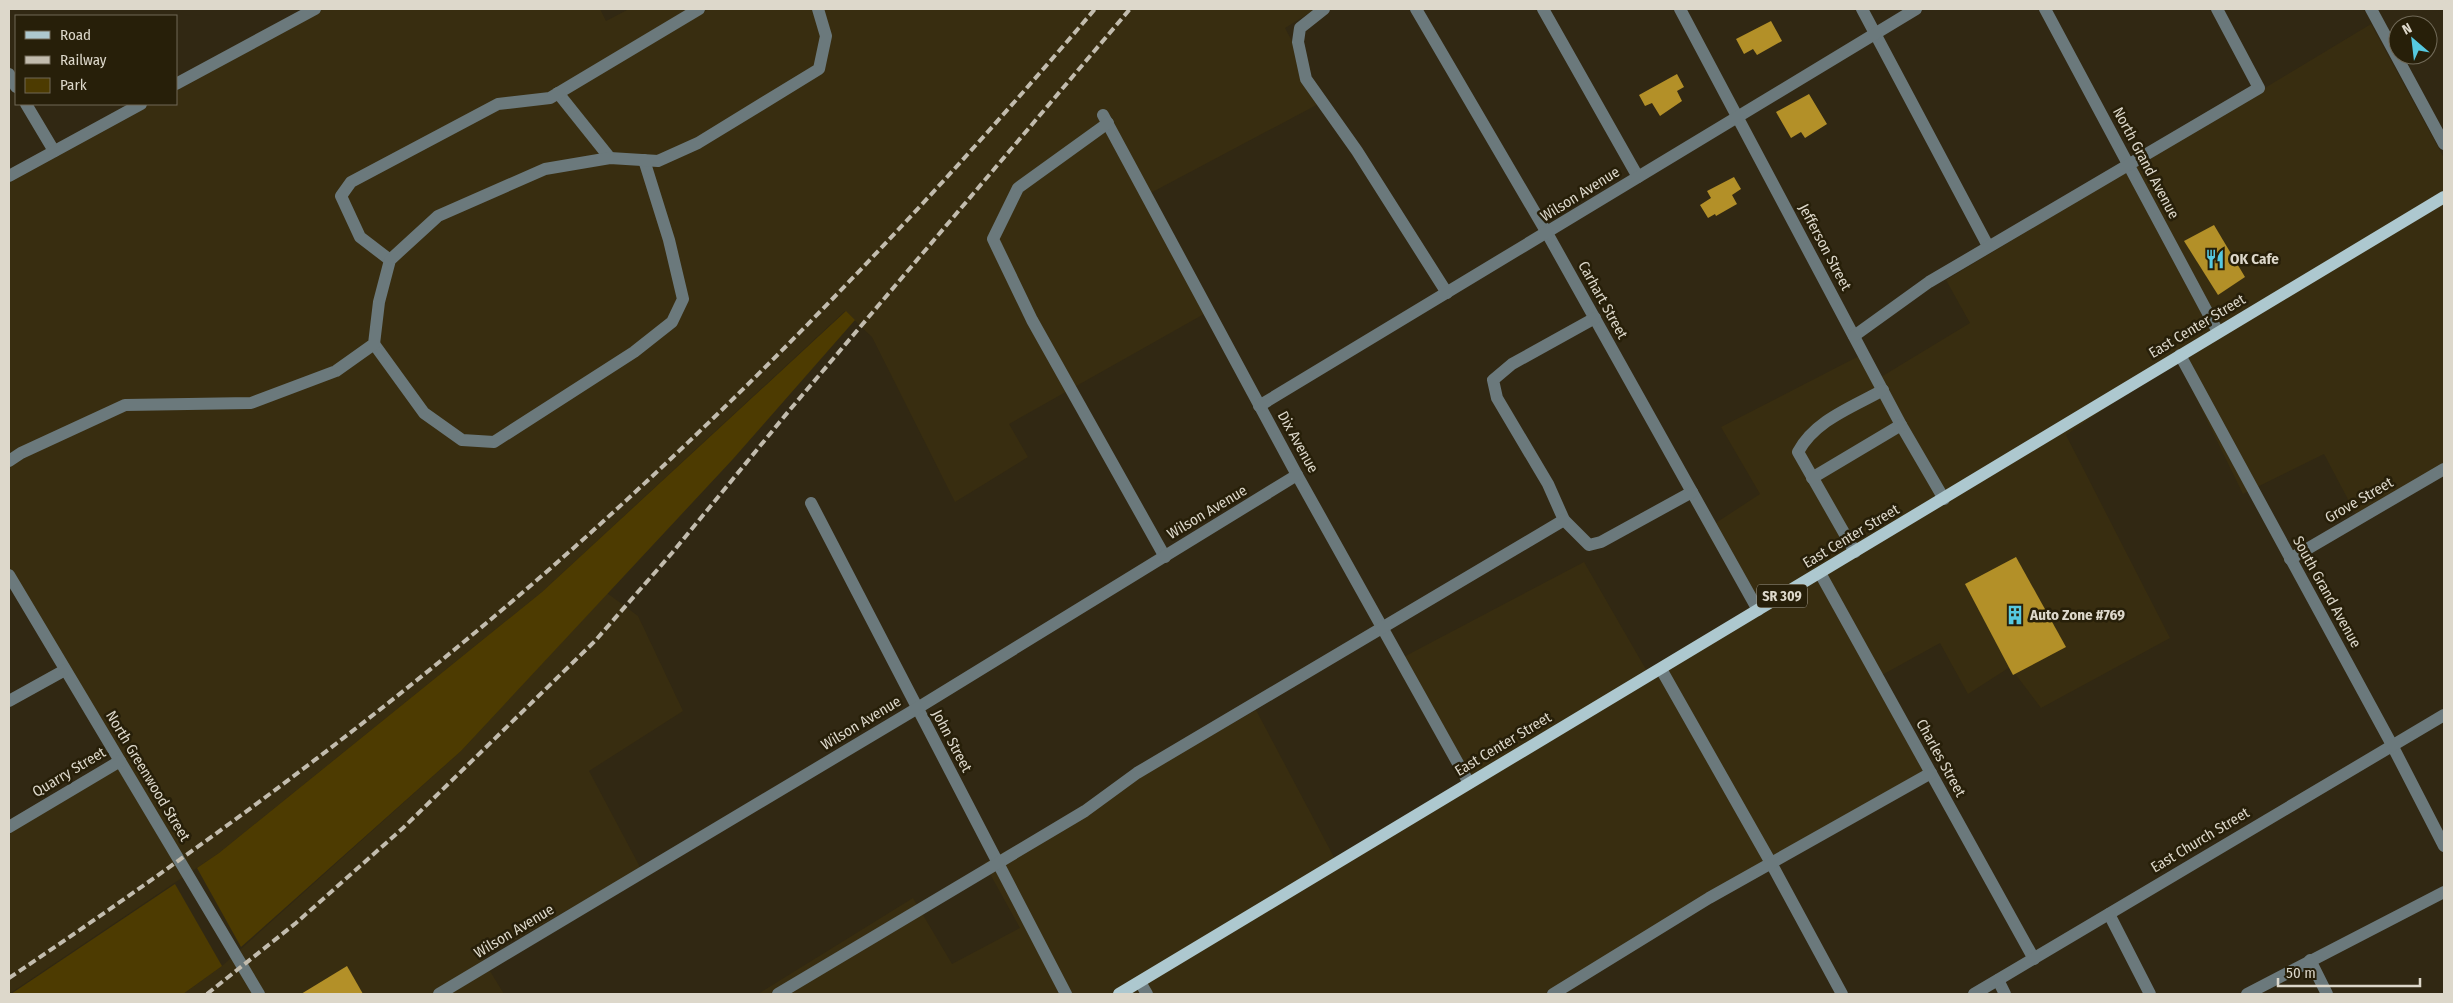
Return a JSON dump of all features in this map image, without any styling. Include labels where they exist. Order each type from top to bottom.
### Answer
[{"type":"main road","name":"East Center Street","points":[[1119,994],[1944,499],[2218,332],[2444,198]]},
{"type":"street","points":[[178,83],[315,9]]},
{"type":"street","points":[[390,260],[360,237],[342,196],[351,182],[498,104],[550,98],[699,9]]},
{"type":"street","points":[[644,160],[669,240],[682,299],[672,322],[634,352],[494,442],[462,440],[424,413],[374,344],[379,302],[390,260],[438,216],[546,169],[610,158],[644,160],[658,161],[698,143],[819,69],[826,36],[818,9]]},
{"type":"street","points":[[1324,9],[1300,28],[1298,42],[1306,79],[1357,151],[1447,294]]},
{"type":"street","name":"Carhart Street","points":[[1416,9],[1547,233],[1758,610]]},
{"type":"street","points":[[1543,9],[1638,177]]},
{"type":"street","name":"Jefferson Street","points":[[1680,9],[1883,390],[1944,499]]},
{"type":"street","points":[[1862,9],[1988,246]]},
{"type":"street","name":"Wilson Avenue","points":[[1260,406],[1916,9]]},
{"type":"street","name":"North Grand Avenue","points":[[2045,9],[2218,332]]},
{"type":"street","points":[[1854,336],[1929,282],[2259,88],[2217,9]]},
{"type":"street","points":[[2370,9],[2444,144]]},
{"type":"street","points":[[558,93],[610,158]]},
{"type":"street","points":[[27,105],[54,151]]},
{"type":"street","points":[[9,176],[139,105]]},
{"type":"street","name":"Dix Avenue","points":[[1165,557],[1032,320],[993,239],[1018,188],[1106,119],[1297,475],[1469,783]]},
{"type":"street","points":[[1594,318],[1512,364],[1493,380],[1497,398],[1548,484],[1564,520],[1589,545],[1601,542],[1692,492]]},
{"type":"street","points":[[9,461],[21,453],[125,405],[252,403],[336,371],[374,344]]},
{"type":"street","name":"South Grand Avenue","points":[[2180,355],[2392,744],[2444,846]]},
{"type":"street","points":[[1855,552],[1798,452],[1804,439],[1816,427],[1883,390]]},
{"type":"street","points":[[1812,478],[1902,425]]},
{"type":"street","name":"Grove Street","points":[[2290,559],[2444,469]]},
{"type":"street","name":"Wilson Avenue","points":[[445,993],[916,709],[1297,475]]},
{"type":"street","name":"John Street","points":[[811,503],[916,709],[1066,994]]},
{"type":"street","points":[[778,994],[1085,811],[1137,773],[1383,629],[1564,520]]},
{"type":"street","name":"Charles Street","points":[[1820,572],[2034,959]]},
{"type":"street","name":"North Greenwood Street","points":[[9,575],[259,994]]},
{"type":"street","points":[[1661,669],[1771,863],[1842,994]]},
{"type":"street","points":[[9,701],[65,670]]},
{"type":"street","name":"East Church Street","points":[[1974,994],[2392,744],[2444,715]]},
{"type":"street","name":"Quarry Street","points":[[9,827],[120,761]]},
{"type":"street","points":[[1553,994],[1709,898],[1931,773]]},
{"type":"street","points":[[2247,994],[2444,892]]},
{"type":"street","points":[[2109,914],[2150,994]]},
{"type":"street","points":[[2310,960],[2327,994]]},
{"type":"street","points":[[1998,980],[2005,994]]},
{"type":"street","points":[[1140,982],[1147,994]]},
{"type":"shaded area","points":[[308,9],[600,9],[606,21],[629,9],[1316,9],[1285,28],[1324,101],[1145,196],[1204,314],[1009,424],[1028,457],[955,502],[872,337],[845,311],[542,592],[219,853],[9,994],[9,831],[119,764],[9,579],[9,172],[131,105],[178,105],[178,79]]},
{"type":"shaded area","points":[[2371,24],[2388,55],[2388,65],[2393,65],[2444,158],[2444,471],[2360,522],[2324,454],[2243,494],[2177,359],[2066,435],[2170,638],[2041,708],[2010,667],[1968,694],[1940,643],[1873,680],[1927,775],[1553,994],[758,994],[913,898],[952,964],[1020,928],[984,863],[1256,710],[1336,861],[1464,782],[1396,661],[1584,562],[1648,673],[1756,611],[1705,530],[1760,494],[1721,427],[1861,355],[1876,380],[1970,323],[1946,280]]},
{"type":"shaded area","points":[[607,593],[638,616],[683,711],[589,771],[641,869],[482,958],[504,994],[183,994],[222,966],[461,751]]},
{"type":"green space","points":[[846,311],[855,320],[733,459],[461,751],[241,947],[197,868],[219,853],[542,592]]},
{"type":"green space","points":[[175,884],[222,966],[183,994],[11,994]]},
{"type":"building","points":[[1771,21],[1782,41],[1757,55],[1753,49],[1744,54],[1736,39]]},
{"type":"building","points":[[1677,74],[1684,87],[1677,91],[1682,101],[1660,116],[1652,103],[1645,106],[1639,95]]},
{"type":"building","points":[[1809,94],[1827,124],[1805,138],[1801,132],[1791,138],[1776,112]]},
{"type":"building","points":[[1734,177],[1741,189],[1732,195],[1737,204],[1716,216],[1715,214],[1708,218],[1700,205],[1711,198],[1707,191]]},
{"type":"building","name":"OK Cafe","points":[[2214,225],[2245,277],[2218,295],[2184,241]]},
{"type":"building","name":"Auto Zone #769","points":[[2016,557],[2066,647],[2013,675],[1965,584]]},
{"type":"building","points":[[347,966],[363,994],[301,994]]},
{"type":"railway","points":[[9,978],[161,873],[311,763],[457,648],[597,527],[728,404],[855,276],[977,144],[1095,9]]},
{"type":"railway","points":[[207,994],[296,923],[403,828],[595,641],[672,553],[788,412],[1130,9]]},
{"type":"place","name":"OK Cafe","points":[[2215,259]]},
{"type":"place","name":"Auto Zone #769","points":[[2015,615]]}]
